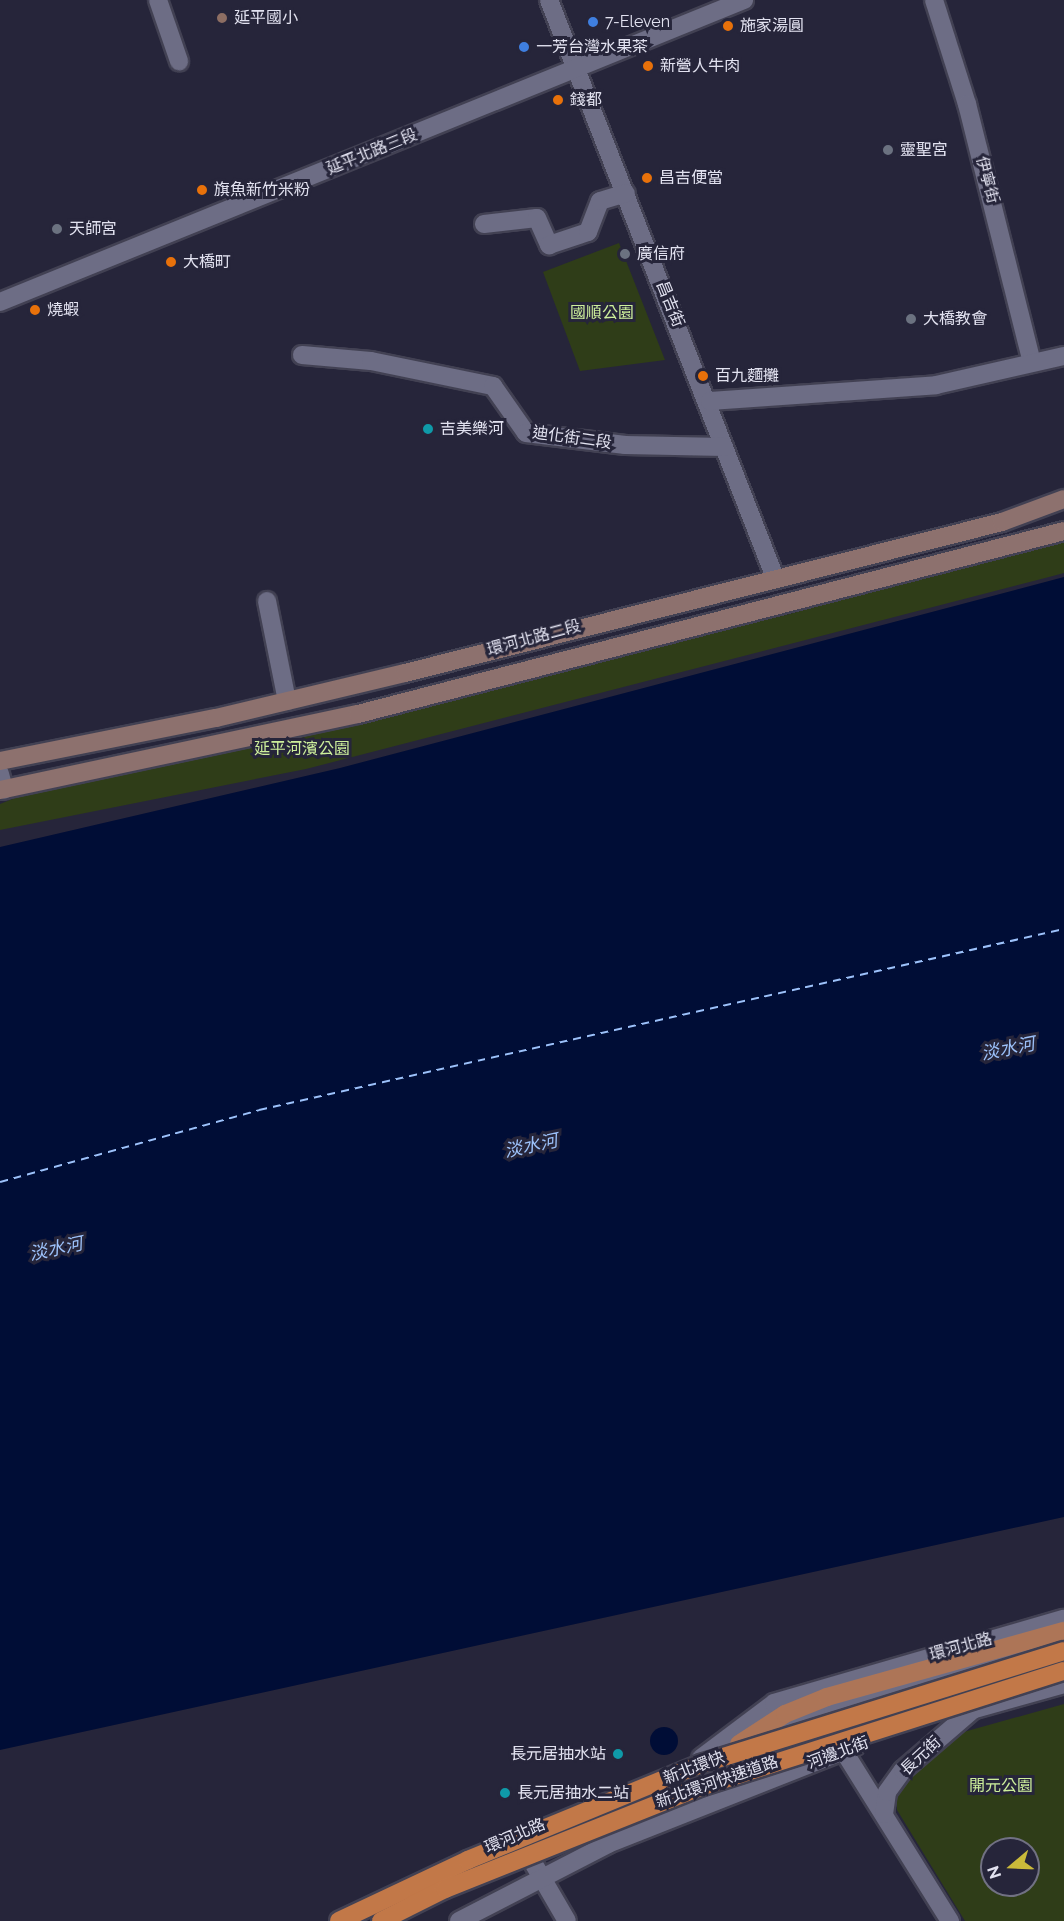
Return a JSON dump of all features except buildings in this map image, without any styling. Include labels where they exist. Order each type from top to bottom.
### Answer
[{"type":"highway","name":"新北環快","points":[[339,1921],[468,1860],[701,1764],[1064,1651]]},
{"type":"highway","name":"新北環河快速道路","points":[[381,1921],[445,1889],[703,1785],[1064,1671]]},
{"type":"main road","name":"環河北路二段","points":[[0,761],[287,701],[774,575],[1002,522],[1064,500]]},
{"type":"main road","name":"環河北路二段","points":[[1,784],[358,714],[1064,531]]},
{"type":"main road","points":[[739,1744],[784,1714],[827,1697],[1064,1631]]},
{"type":"street","points":[[158,0],[179,61]]},
{"type":"street","name":"昌吉街","points":[[549,0],[573,70],[626,193],[710,401],[724,447],[774,575]]},
{"type":"street","name":"延平北路三段","points":[[0,302],[744,0]]},
{"type":"street","name":"伊寧街","points":[[934,0],[967,104],[1032,362]]},
{"type":"street","points":[[484,224],[537,218],[549,245],[588,232],[600,201],[626,193]]},
{"type":"street","name":"迪化街二段","points":[[303,355],[371,361],[493,386],[526,433],[625,445],[724,447]]},
{"type":"street","points":[[710,401],[936,385],[1064,356]]},
{"type":"street","points":[[267,601],[287,701]]},
{"type":"street","name":"環河北路","points":[[701,1758],[784,1700],[1064,1631]]},
{"type":"street","name":"河邊北街","points":[[459,1921],[538,1877],[843,1750],[975,1708],[1064,1684]]},
{"type":"street","name":"長元街","points":[[884,1815],[887,1792],[903,1770],[975,1708]]},
{"type":"street","name":"環河北路","points":[[333,1921],[517,1835],[739,1744]]},
{"type":"street","points":[[843,1750],[951,1921]]},
{"type":"street","points":[[517,1835],[538,1877],[567,1921]]},
{"type":"green space","name":"國順公園","points":[[619,243],[665,360],[580,371],[543,272]]},
{"type":"green space","name":"延平河濱公園","points":[[1064,537],[1064,573],[306,769],[0,830],[0,804],[30,792],[786,615]]},
{"type":"green space","name":"開元公園","points":[[1064,1704],[1064,1921],[965,1921],[897,1810],[896,1796],[906,1780],[960,1733]]},
{"type":"water","name":"淡水河","points":[[1064,577],[1064,1517],[0,1750],[0,847],[340,768]]},
{"type":"water","points":[[664,1727],[674,1731],[678,1741],[674,1751],[664,1755],[654,1751],[650,1741],[654,1731]]},
{"type":"ferry route","points":[[0,1182],[259,1110],[1064,929]]},
{"type":"place","name":"延平國小","points":[[222,18]]},
{"type":"place","name":"7-Eleven","points":[[593,22]]},
{"type":"place","name":"施家湯圓","points":[[728,26]]},
{"type":"place","name":"一芳台灣水果茶","points":[[524,47]]},
{"type":"place","name":"新營人牛肉","points":[[648,66]]},
{"type":"place","name":"錢都","points":[[558,100]]},
{"type":"place","name":"靈聖宮","points":[[888,150]]},
{"type":"place","name":"昌吉便當","points":[[647,178]]},
{"type":"place","name":"旗魚新竹米粉","points":[[202,190]]},
{"type":"place","name":"天師宮","points":[[57,229]]},
{"type":"place","name":"廣信府","points":[[625,254]]},
{"type":"place","name":"大橋町","points":[[171,262]]},
{"type":"place","name":"燒蝦","points":[[35,310]]},
{"type":"place","name":"大橋教會","points":[[911,319]]},
{"type":"place","name":"百九麵攤","points":[[703,376]]},
{"type":"place","name":"吉美樂河","points":[[428,429]]},
{"type":"place","name":"長元居抽水站","points":[[618,1754]]},
{"type":"place","name":"長元居抽水二站","points":[[505,1793]]}]
